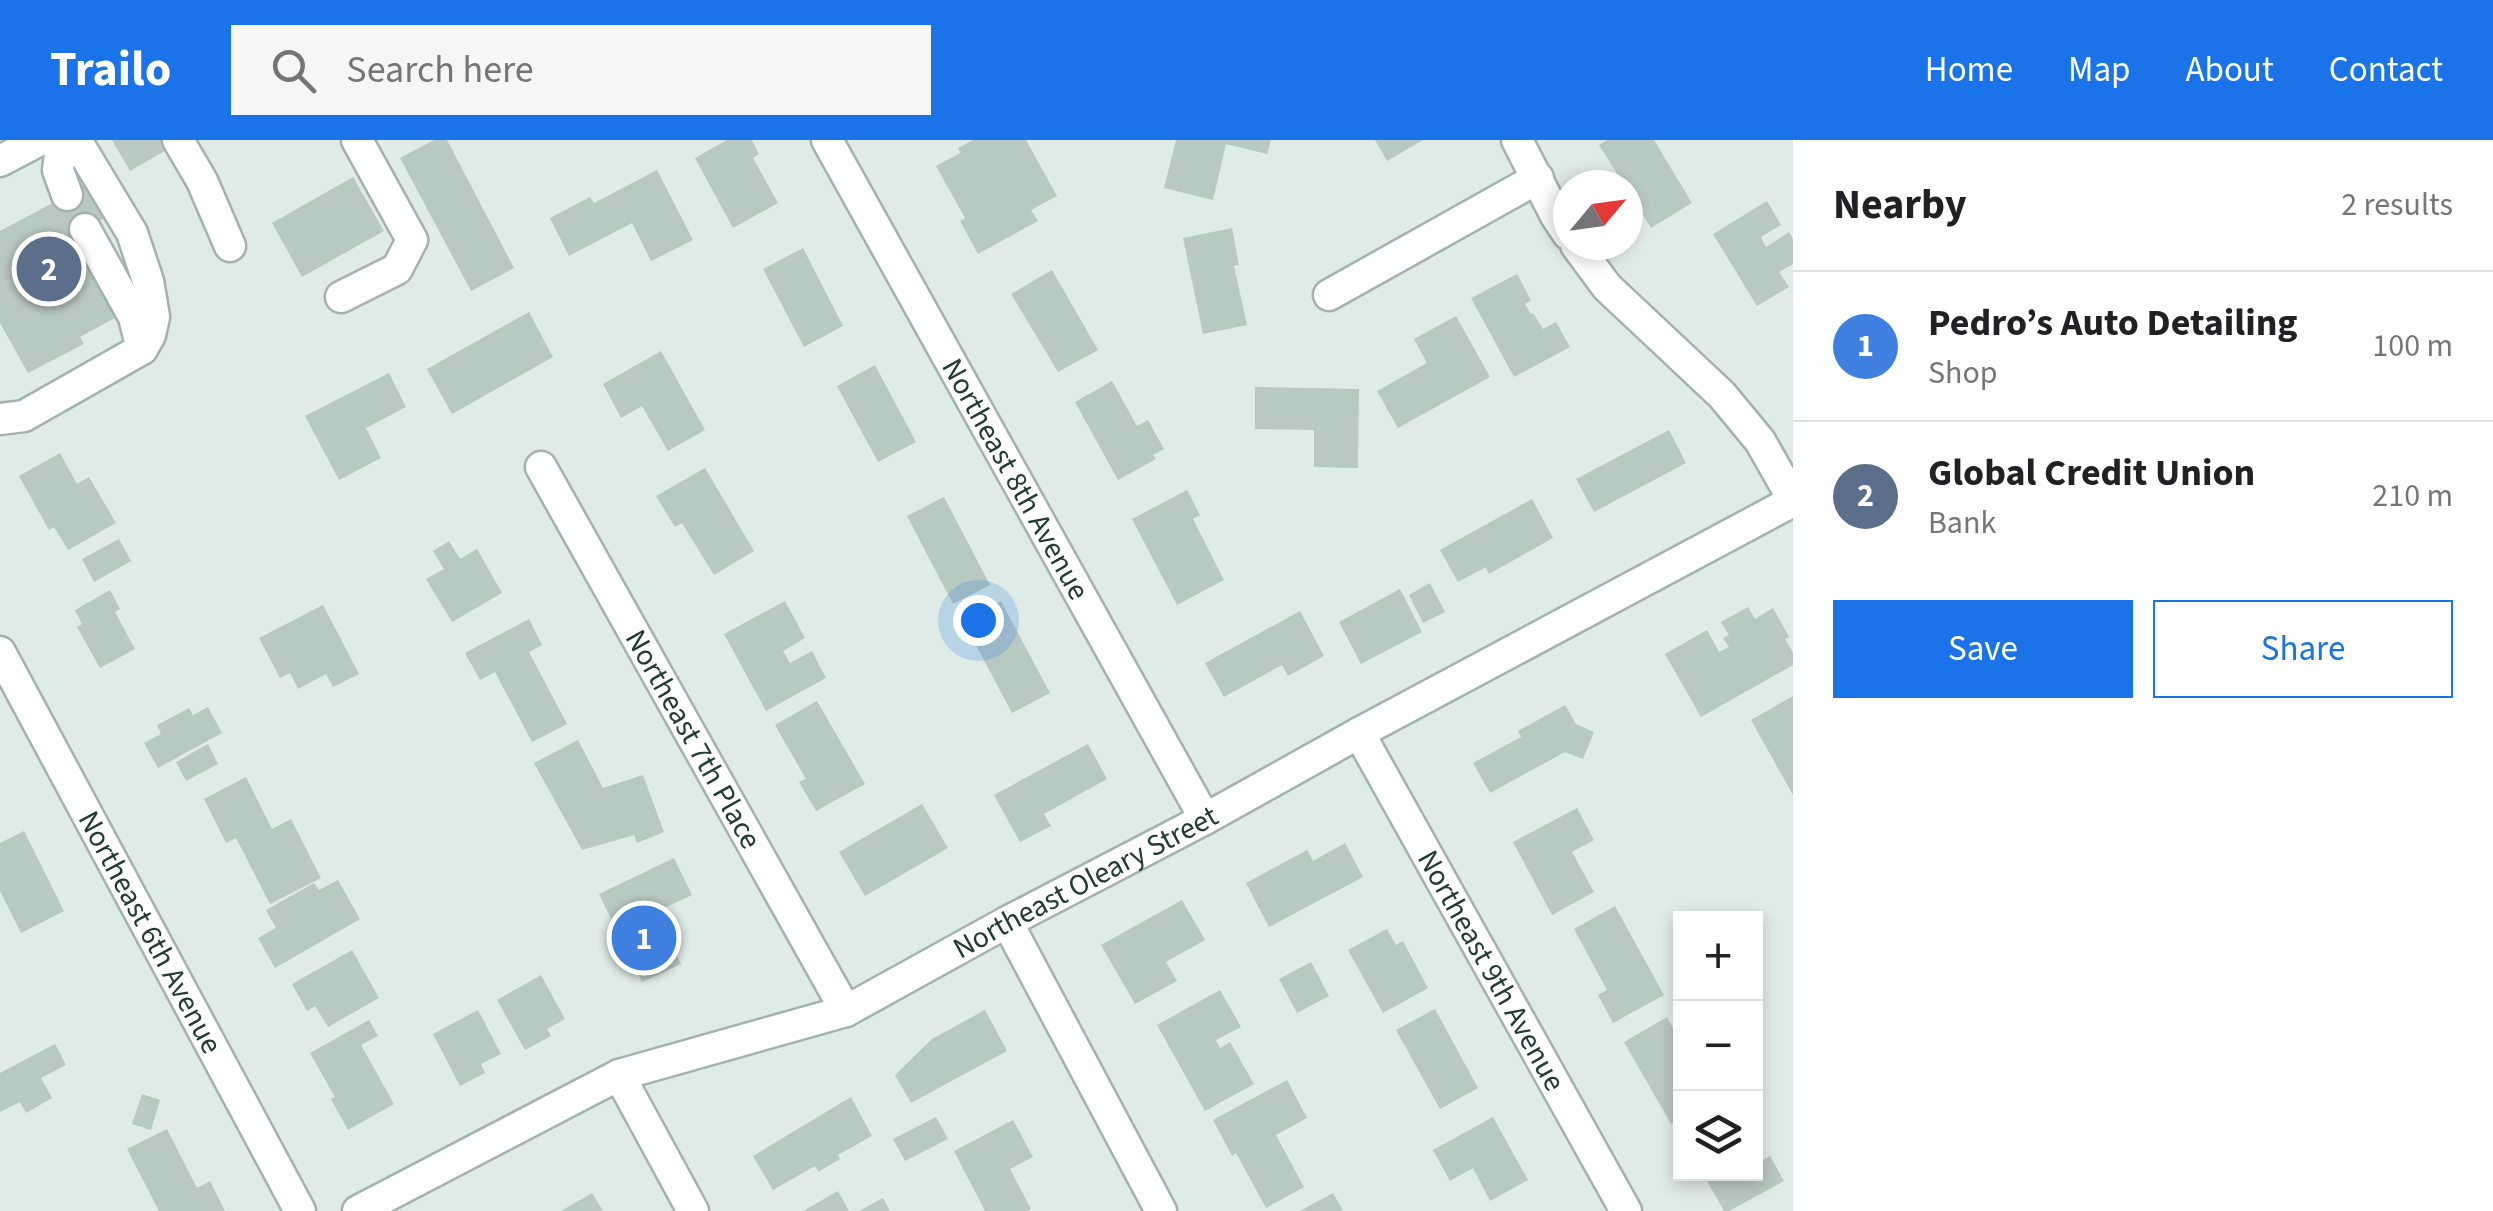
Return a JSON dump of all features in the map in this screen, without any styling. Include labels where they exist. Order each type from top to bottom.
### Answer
[{"type":"street","points":[[0,161],[40,140]]},
{"type":"street","points":[[64,140],[58,170],[74,191]]},
{"type":"street","points":[[0,419],[24,416],[142,349],[150,335],[154,317],[148,281],[132,233],[76,140]]},
{"type":"street","points":[[178,140],[202,181],[230,246]]},
{"type":"street","points":[[341,297],[397,269],[412,240],[357,140]]},
{"type":"street","name":"Northeast 8th Avenue","points":[[827,140],[1205,819]]},
{"type":"street","points":[[1517,140],[1553,210]]},
{"type":"street","points":[[1330,295],[1538,178]]},
{"type":"street","points":[[142,349],[134,318],[93,225],[154,317]]},
{"type":"street","points":[[1587,260],[1607,288],[1722,395],[1760,440],[1793,500]]},
{"type":"street","name":"Northeast 7th Place","points":[[541,467],[846,1011]]},
{"type":"street","name":"Northeast Oleary Street","points":[[358,1211],[618,1075],[846,1011],[1793,500]]},
{"type":"street","name":"Northeast 6th Avenue","points":[[0,652],[300,1211]]},
{"type":"street","name":"Northeast 9th Avenue","points":[[1359,733],[1626,1211]]},
{"type":"street","points":[[1006,922],[1161,1211]]},
{"type":"street","points":[[618,1075],[693,1211]]},
{"type":"building","points":[[112,140],[172,140],[175,145],[130,171]]},
{"type":"building","points":[[434,140],[447,140],[514,268],[471,291],[400,158]]},
{"type":"building","points":[[727,140],[752,140],[759,154],[753,158],[778,203],[733,228],[695,158]]},
{"type":"building","points":[[973,140],[1026,140],[1057,196],[1031,210],[1038,221],[978,254],[960,221],[965,218],[936,166],[960,153],[958,148]]},
{"type":"building","points":[[1176,140],[1271,140],[1267,154],[1226,144],[1213,200],[1164,188]]},
{"type":"building","points":[[1375,140],[1423,140],[1387,161]]},
{"type":"building","points":[[1607,140],[1654,140],[1692,203],[1651,228],[1643,215],[1643,170],[1615,170],[1599,145]]},
{"type":"building","points":[[657,170],[693,240],[651,261],[632,223],[569,256],[550,218],[590,197],[594,203]]},
{"type":"building","points":[[353,177],[384,231],[302,277],[272,223]]},
{"type":"building","points":[[92,182],[110,215],[78,233],[117,305],[115,318],[80,337],[84,344],[28,373],[0,323],[0,231]]},
{"type":"building","points":[[1767,201],[1781,225],[1761,237],[1766,247],[1789,232],[1793,239],[1793,264],[1779,272],[1789,287],[1757,306],[1713,234]]},
{"type":"building","points":[[1232,228],[1239,265],[1234,266],[1247,325],[1203,334],[1183,238]]},
{"type":"building","points":[[803,248],[843,326],[804,347],[763,269]]},
{"type":"building","points":[[1052,270],[1098,350],[1058,372],[1011,294]]},
{"type":"building","points":[[1517,274],[1531,300],[1525,304],[1531,314],[1543,329],[1556,322],[1570,347],[1514,377],[1471,298]]},
{"type":"building","points":[[529,312],[553,357],[452,414],[427,369]]},
{"type":"building","points":[[1456,316],[1490,377],[1398,428],[1377,391],[1427,363],[1414,339]]},
{"type":"building","points":[[661,351],[705,430],[668,451],[642,406],[621,418],[603,384]]},
{"type":"building","points":[[875,365],[916,442],[878,462],[837,386]]},
{"type":"building","points":[[389,373],[406,407],[366,428],[381,458],[339,480],[305,416]]},
{"type":"building","points":[[1112,381],[1137,426],[1148,420],[1164,449],[1153,455],[1156,459],[1118,480],[1075,402]]},
{"type":"building","points":[[1255,387],[1359,389],[1358,468],[1314,467],[1314,430],[1255,429]]},
{"type":"building","points":[[1669,430],[1686,463],[1594,512],[1576,479]]},
{"type":"building","points":[[60,453],[77,484],[89,477],[116,523],[68,550],[54,527],[49,530],[19,476]]},
{"type":"building","points":[[705,468],[754,551],[714,575],[682,523],[675,527],[656,496]]},
{"type":"building","points":[[1187,490],[1200,515],[1193,519],[1224,580],[1177,605],[1132,519]]},
{"type":"building","points":[[944,497],[990,585],[953,604],[907,516]]},
{"type":"building","points":[[1532,499],[1553,538],[1489,574],[1486,567],[1458,582],[1440,550]]},
{"type":"building","points":[[119,539],[131,561],[94,582],[82,559]]},
{"type":"building","points":[[449,541],[460,559],[477,549],[502,593],[452,622],[426,579],[444,569],[433,551]]},
{"type":"building","points":[[1430,583],[1445,612],[1423,623],[1409,595]]},
{"type":"building","points":[[1400,589],[1422,632],[1361,664],[1339,622]]},
{"type":"building","points":[[110,590],[120,609],[115,612],[135,649],[100,668],[77,627],[82,624],[75,610]]},
{"type":"building","points":[[785,601],[805,638],[783,651],[790,663],[812,651],[826,678],[766,711],[724,634]]},
{"type":"building","points":[[1001,601],[1050,693],[1012,713],[971,636],[982,630],[974,615]]},
{"type":"building","points":[[323,605],[359,674],[333,687],[326,674],[298,689],[290,673],[280,678],[259,638]]},
{"type":"building","points":[[1748,607],[1755,619],[1773,608],[1789,637],[1785,639],[1793,653],[1793,665],[1701,717],[1665,654],[1707,630],[1719,652],[1729,647],[1723,638],[1729,635],[1721,622]]},
{"type":"building","points":[[1300,611],[1324,656],[1288,676],[1282,665],[1224,697],[1205,663]]},
{"type":"building","points":[[529,619],[542,645],[529,652],[567,724],[532,742],[495,672],[480,680],[465,653]]},
{"type":"building","points":[[1793,696],[1793,795],[1751,720]]},
{"type":"building","points":[[817,701],[865,784],[816,811],[799,782],[806,779],[775,725]]},
{"type":"building","points":[[1565,705],[1576,724],[1594,732],[1583,759],[1565,752],[1490,793],[1473,763],[1521,737],[1518,731]]},
{"type":"building","points":[[208,707],[222,733],[158,768],[144,743],[161,734],[157,725],[189,708],[193,715]]},
{"type":"building","points":[[578,740],[603,788],[643,775],[664,832],[637,843],[634,835],[582,850],[534,763]]},
{"type":"building","points":[[208,744],[218,764],[186,781],[176,762]]},
{"type":"building","points":[[1088,744],[1107,779],[1044,814],[1051,826],[1020,842],[994,795]]},
{"type":"building","points":[[246,777],[272,829],[291,819],[321,878],[270,904],[236,838],[226,843],[204,799]]},
{"type":"building","points":[[922,804],[948,848],[865,896],[839,852]]},
{"type":"building","points":[[1577,808],[1594,840],[1572,852],[1594,892],[1552,915],[1513,842]]},
{"type":"building","points":[[24,831],[64,911],[21,933],[0,891],[0,843]]},
{"type":"building","points":[[1345,843],[1363,877],[1269,927],[1246,883],[1307,850],[1313,861]]},
{"type":"building","points":[[674,858],[692,895],[656,912],[681,964],[642,982],[599,894]]},
{"type":"building","points":[[338,880],[360,919],[275,968],[258,938],[276,928],[266,910],[314,883],[319,890]]},
{"type":"building","points":[[1182,900],[1205,940],[1166,962],[1177,981],[1135,1004],[1101,945]]},
{"type":"building","points":[[1615,906],[1664,995],[1613,1023],[1598,995],[1607,990],[1574,929]]},
{"type":"building","points":[[1387,929],[1396,945],[1403,941],[1428,988],[1383,1013],[1348,950]]},
{"type":"building","points":[[352,950],[379,998],[328,1027],[315,1006],[307,1011],[292,984]]},
{"type":"building","points":[[1311,962],[1329,996],[1297,1013],[1279,979]]},
{"type":"building","points":[[541,975],[565,1019],[547,1029],[551,1036],[525,1050],[497,1000]]},
{"type":"building","points":[[1220,990],[1241,1027],[1216,1040],[1220,1048],[1230,1042],[1254,1084],[1205,1111],[1157,1025]]},
{"type":"building","points":[[1435,1009],[1478,1088],[1440,1109],[1396,1030]]},
{"type":"building","points":[[478,1010],[501,1054],[481,1064],[485,1073],[460,1086],[433,1034]]},
{"type":"building","points":[[985,1010],[1007,1051],[911,1103],[895,1075],[932,1039]]},
{"type":"building","points":[[1667,1017],[1673,1028],[1673,1123],[1671,1124],[1624,1042]]},
{"type":"building","points":[[369,1020],[378,1036],[361,1045],[394,1104],[348,1130],[310,1053]]},
{"type":"building","points":[[55,1044],[66,1065],[41,1078],[52,1098],[26,1113],[20,1102],[0,1112],[0,1073]]},
{"type":"building","points":[[1287,1080],[1307,1118],[1276,1135],[1304,1187],[1266,1208],[1213,1120]]},
{"type":"building","points":[[142,1094],[160,1100],[151,1130],[132,1124]]},
{"type":"building","points":[[851,1097],[872,1136],[838,1155],[840,1159],[818,1172],[815,1166],[773,1190],[753,1156]]},
{"type":"building","points":[[936,1117],[948,1139],[905,1161],[893,1139]]},
{"type":"building","points":[[1493,1117],[1528,1180],[1490,1201],[1473,1168],[1450,1181],[1433,1150]]},
{"type":"building","points":[[1013,1120],[1033,1157],[1010,1169],[1031,1209],[985,1211],[954,1151]]},
{"type":"building","points":[[167,1129],[197,1188],[210,1181],[225,1211],[159,1211],[127,1149]]},
{"type":"building","points":[[1770,1156],[1784,1181],[1724,1211],[1707,1181],[1763,1181],[1763,1160]]},
{"type":"building","points":[[838,1191],[849,1211],[803,1211]]},
{"type":"building","points":[[592,1193],[603,1211],[561,1211]]},
{"type":"building","points":[[1333,1193],[1343,1211],[1300,1211]]},
{"type":"building","points":[[883,1198],[890,1211],[859,1211]]},
{"type":"tunnel","points":[[82,187],[101,220]]},
{"type":"place","name":"Global Credit Union","points":[[49,269]]},
{"type":"place","name":"Pedro’s Auto Detailing","points":[[644,938]]}]
